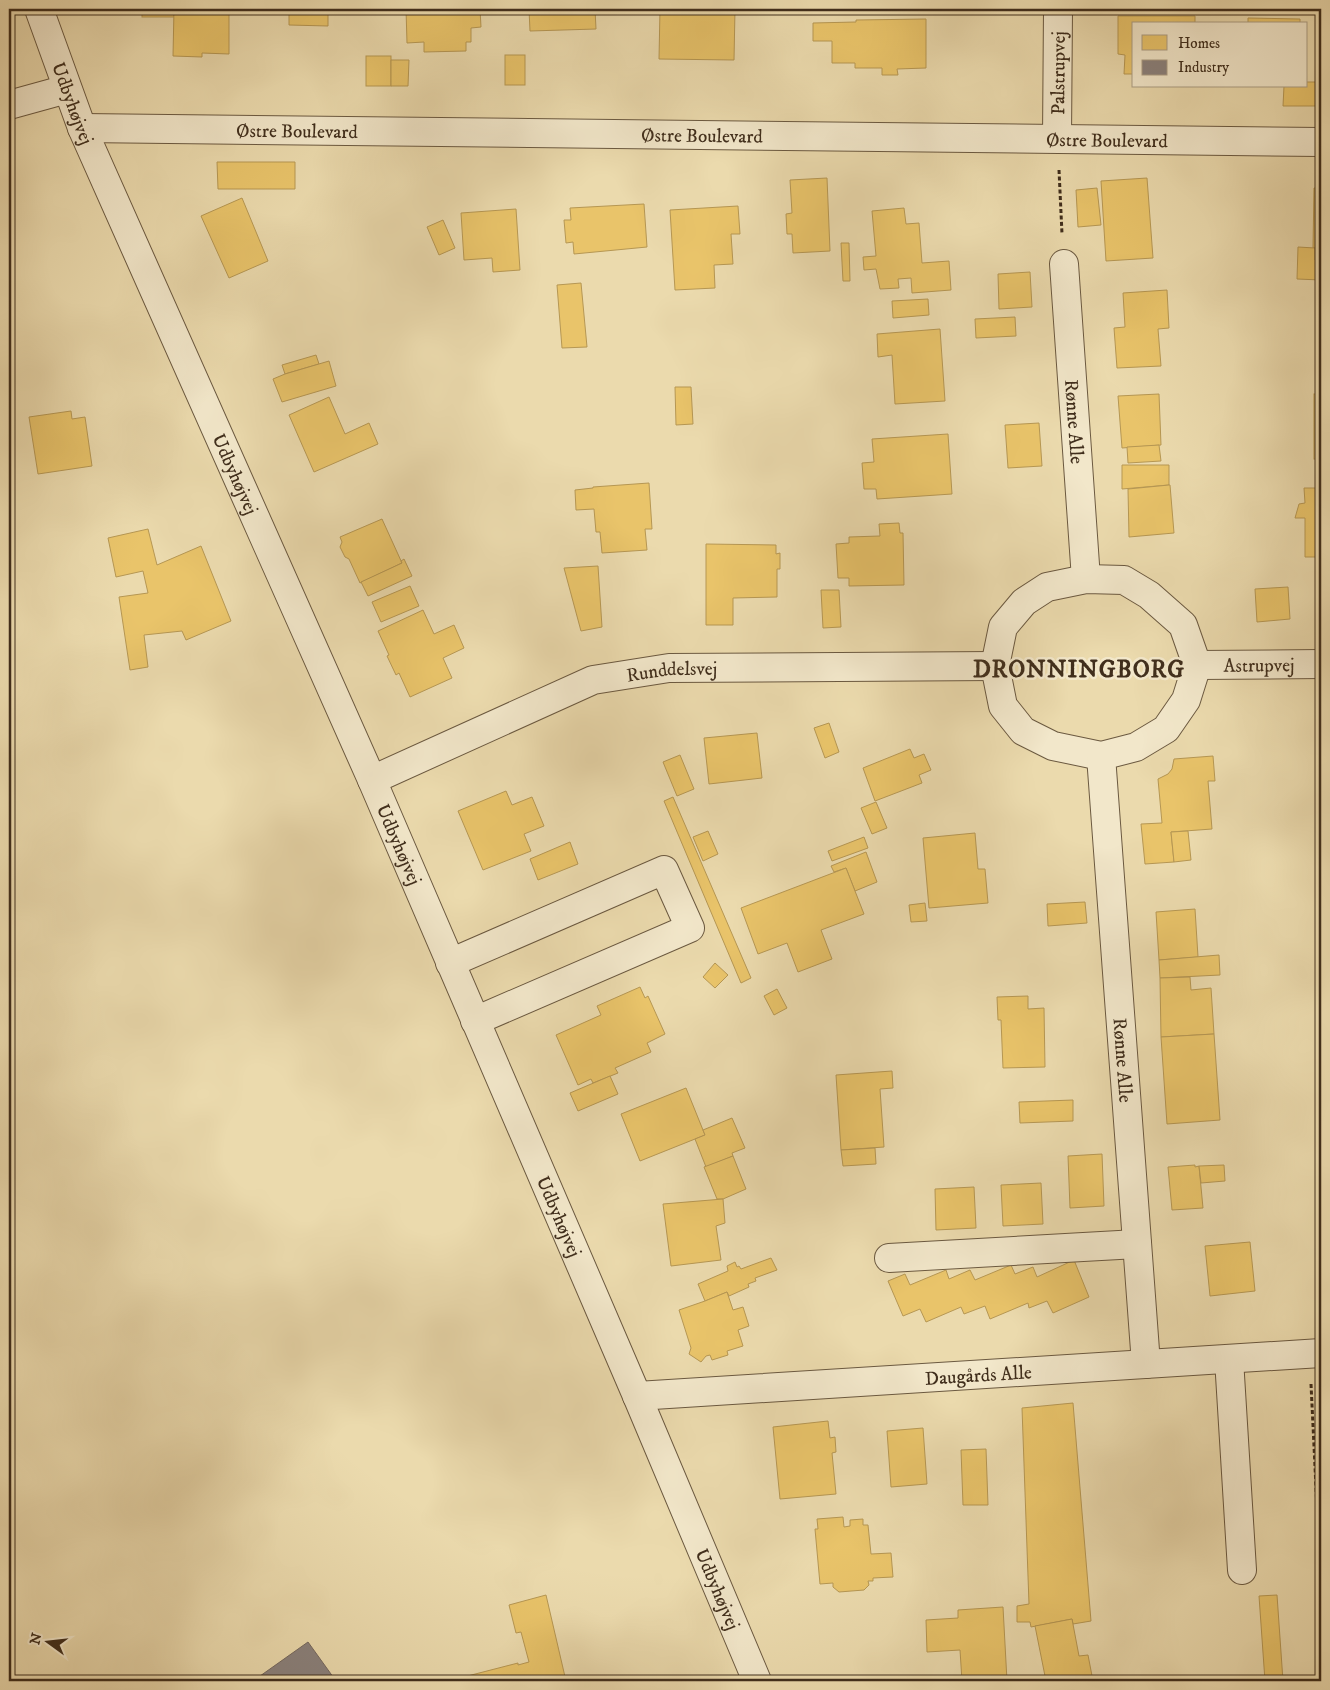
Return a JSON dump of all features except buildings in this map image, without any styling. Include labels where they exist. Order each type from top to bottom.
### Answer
[{"type":"street","name":"Udbyhøjvej","points":[[39,9],[82,128],[372,780],[637,1396],[757,1681]]},
{"type":"street","name":"Palstrupvej","points":[[1057,138],[1058,9]]},
{"type":"street","points":[[9,105],[67,89]]},
{"type":"street","name":"Østre Boulevard","points":[[82,128],[1321,142]]},
{"type":"street","name":"Rønne Alle","points":[[1064,264],[1086,579]]},
{"type":"street","points":[[1086,579],[1124,580],[1149,595],[1182,625],[1198,665],[1186,700],[1166,729],[1136,747],[1100,756],[1053,746],[1023,730],[1003,706],[995,666],[1003,627],[1024,602],[1046,587],[1086,579]]},
{"type":"street","name":"Astrupvej","points":[[1198,665],[1321,664]]},
{"type":"street","name":"Runddelsvej","points":[[372,780],[593,680],[669,668],[995,666]]},
{"type":"street","name":"Rønne Alle","points":[[1100,756],[1146,1364]]},
{"type":"street","points":[[450,962],[664,870],[690,928],[475,1021]]},
{"type":"street","points":[[889,1258],[1137,1244]]},
{"type":"street","name":"Daugårds Alle","points":[[637,1396],[1316,1353]]},
{"type":"street","points":[[1229,1359],[1242,1570]]},
{"type":"path","points":[[1057,138],[1064,264]]},
{"type":"path","points":[[1316,1353],[1321,1591]]},
{"type":"district","name":"DRONNINGBORG","points":[[1079,669]]}]
